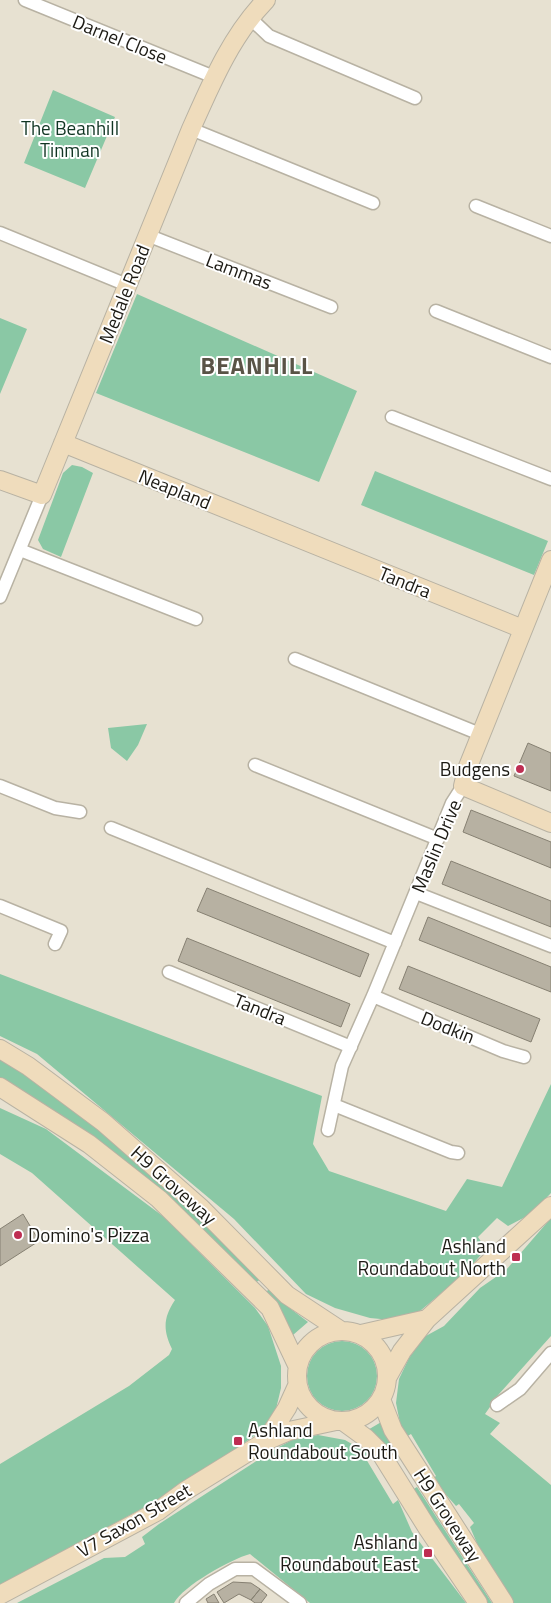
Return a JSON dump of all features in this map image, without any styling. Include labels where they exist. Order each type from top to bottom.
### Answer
[{"type":"street","name":"Darnel Close","points":[[26,0],[214,77]]},
{"type":"street","name":"Medale Road","points":[[0,597],[147,235],[214,77],[249,18],[266,0]]},
{"type":"street","points":[[249,18],[269,36],[415,98]]},
{"type":"street","points":[[191,129],[373,203]]},
{"type":"street","points":[[476,206],[551,236]]},
{"type":"street","points":[[0,233],[127,285]]},
{"type":"street","name":"Lammas","points":[[147,235],[331,307]]},
{"type":"street","points":[[436,311],[551,357]]},
{"type":"street","points":[[392,417],[551,479]]},
{"type":"street","name":"Neapland","points":[[62,444],[287,535]]},
{"type":"street","points":[[0,480],[42,495]]},
{"type":"street","name":"Tandra","points":[[287,535],[523,629]]},
{"type":"street","points":[[20,550],[196,619]]},
{"type":"street","name":"Maslin Drive","points":[[328,1130],[342,1066],[416,893],[452,802],[463,786],[480,734],[551,560]]},
{"type":"street","points":[[295,659],[480,734]]},
{"type":"street","points":[[255,765],[438,839]]},
{"type":"street","points":[[0,786],[55,808],[80,812]]},
{"type":"street","points":[[463,786],[551,823]]},
{"type":"street","points":[[111,828],[394,943]]},
{"type":"street","points":[[416,893],[551,946]]},
{"type":"street","points":[[0,906],[62,926],[55,944]]},
{"type":"street","name":"Tandra","points":[[170,972],[351,1047]]},
{"type":"street","name":"Dodkin","points":[[373,996],[503,1051],[524,1057]]},
{"type":"street","name":"H9 Groveway","points":[[0,1049],[28,1066],[103,1122],[202,1208],[287,1295],[340,1330]]},
{"type":"street","name":"H9 Groveway","points":[[0,1087],[90,1144],[159,1199],[270,1308],[298,1365]]},
{"type":"street","points":[[0,1095],[55,1121]]},
{"type":"street","points":[[334,1105],[458,1153]]},
{"type":"street","points":[[388,1376],[380,1351],[372,1341],[361,1334],[340,1330],[326,1333],[313,1340],[303,1351],[298,1365],[298,1386],[302,1399],[311,1410],[323,1418],[340,1421],[358,1419],[372,1411],[381,1399],[388,1376],[402,1351],[427,1319],[551,1206]]},
{"type":"street","points":[[361,1334],[427,1319]]},
{"type":"street","points":[[497,1405],[520,1389],[551,1353]]},
{"type":"street","name":"V7 Saxon Street","points":[[266,1441],[287,1408],[298,1386]]},
{"type":"street","name":"H9 Groveway","points":[[381,1399],[393,1430],[504,1603]]},
{"type":"street","name":"H9 Groveway","points":[[340,1421],[366,1438],[380,1452],[478,1603]]},
{"type":"street","name":"V7 Saxon Street","points":[[0,1595],[158,1511],[185,1491],[266,1441],[289,1431],[340,1421]]},
{"type":"street","points":[[186,1603],[209,1584],[235,1570],[254,1569],[300,1603]]},
{"type":"green space","name":"The Beanhill Tinman","points":[[53,90],[115,117],[85,188],[24,163]]},
{"type":"green space","points":[[137,294],[357,391],[319,482],[96,393]]},
{"type":"green space","points":[[0,318],[27,329],[0,394]]},
{"type":"green space","points":[[72,465],[82,467],[93,473],[61,557],[43,549],[38,540],[63,473]]},
{"type":"green space","points":[[375,471],[548,541],[534,575],[361,505]]},
{"type":"green space","points":[[147,724],[138,745],[127,761],[111,748],[108,728]]},
{"type":"green space","points":[[0,974],[322,1096],[313,1144],[329,1171],[446,1211],[467,1179],[502,1187],[551,1084],[551,1193],[531,1214],[508,1226],[497,1218],[478,1237],[486,1249],[464,1274],[420,1311],[391,1320],[370,1318],[335,1308],[306,1294],[234,1219],[37,1054],[0,1036]]},
{"type":"green space","points":[[0,1059],[71,1106],[105,1133],[169,1189],[261,1279],[255,1283],[0,1079]]},
{"type":"green space","points":[[0,1108],[46,1129],[164,1217],[255,1308],[268,1326],[281,1366],[281,1388],[276,1409],[265,1428],[184,1486],[0,1585],[0,1464],[129,1386],[169,1355],[172,1349],[167,1336],[166,1318],[175,1300],[32,1173],[0,1154]]},
{"type":"green space","points":[[551,1218],[551,1336],[499,1394],[485,1414],[500,1423],[490,1434],[551,1485],[551,1603],[513,1603],[485,1562],[470,1527],[474,1523],[459,1504],[456,1506],[432,1479],[436,1476],[411,1434],[406,1437],[400,1423],[396,1403],[399,1379],[409,1358],[424,1337],[444,1326],[480,1288],[506,1270]]},
{"type":"green space","points":[[270,1288],[287,1306],[308,1322],[293,1335],[282,1312],[265,1293]]},
{"type":"green space","points":[[342,1341],[361,1347],[371,1357],[377,1376],[371,1395],[361,1405],[342,1411],[323,1405],[313,1395],[307,1376],[313,1357],[323,1347]]},
{"type":"green space","points":[[383,1421],[392,1443],[384,1448],[366,1431]]},
{"type":"green space","points":[[318,1435],[345,1440],[371,1455],[366,1459],[393,1504],[398,1500],[412,1532],[466,1603],[310,1603],[250,1554],[231,1561],[197,1581],[179,1596],[174,1603],[17,1603],[104,1558],[125,1557],[145,1544],[142,1537],[159,1524],[275,1449],[294,1439]]},
{"type":"green space","points":[[417,1487],[492,1603],[485,1603],[412,1490]]},
{"type":"building","points":[[528,743],[551,753],[551,791],[514,776]]},
{"type":"building","points":[[471,810],[551,842],[551,868],[463,832]]},
{"type":"building","points":[[451,861],[551,901],[551,927],[442,884]]},
{"type":"building","points":[[207,888],[369,954],[360,977],[197,911]]},
{"type":"building","points":[[428,917],[551,967],[551,992],[419,940]]},
{"type":"building","points":[[187,938],[350,1004],[341,1027],[178,961]]},
{"type":"building","points":[[408,966],[540,1019],[531,1042],[399,989]]},
{"type":"building","name":"Domino's Pizza","points":[[23,1214],[39,1241],[0,1266],[0,1229]]},
{"type":"building","points":[[233,1582],[251,1583],[260,1589],[251,1600],[239,1594],[224,1603],[217,1592]]},
{"type":"building","points":[[260,1589],[267,1595],[261,1603],[255,1603],[251,1600]]},
{"type":"building","points":[[214,1594],[219,1603],[208,1603],[206,1599]]},
{"type":"place","name":"Budgens","points":[[520,769]]},
{"type":"place","name":"Domino's Pizza","points":[[18,1235]]},
{"type":"place","name":"Ashland Roundabout North","points":[[516,1257]]},
{"type":"place","name":"Ashland Roundabout South","points":[[238,1441]]},
{"type":"place","name":"Ashland Roundabout East","points":[[428,1553]]},
{"type":"district","name":"BEANHILL","points":[[257,366]]}]
